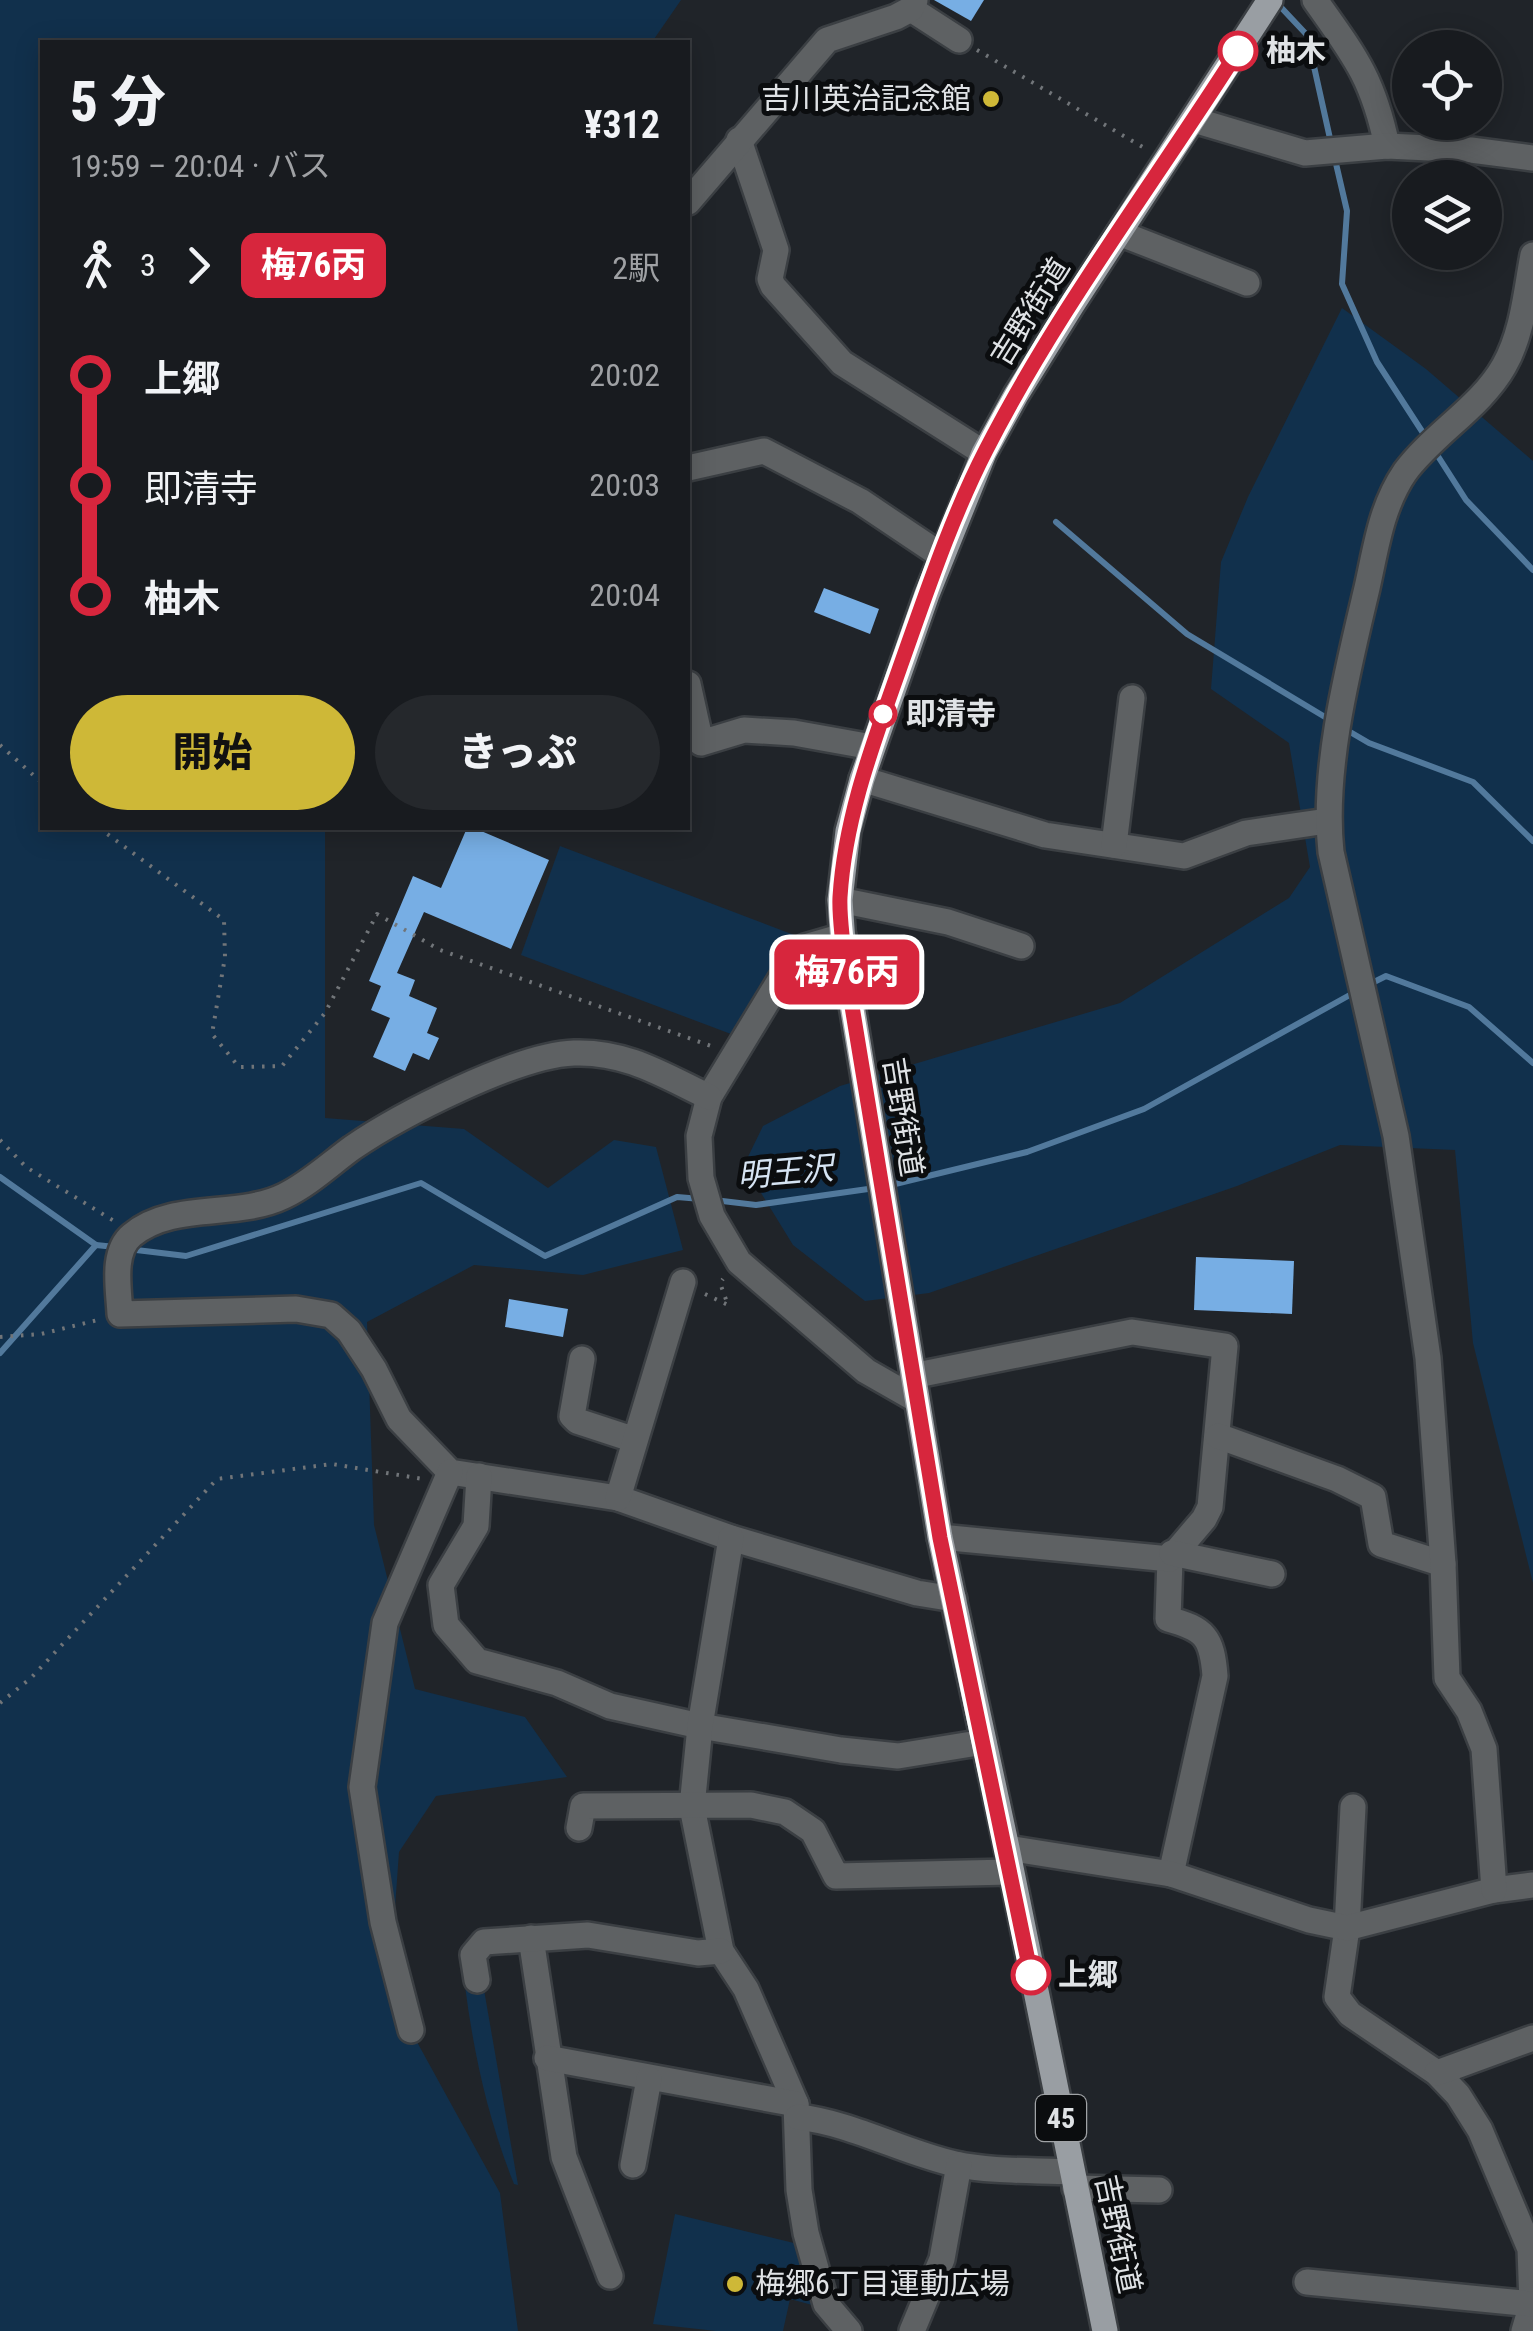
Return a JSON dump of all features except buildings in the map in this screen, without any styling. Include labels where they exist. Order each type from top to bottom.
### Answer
[{"type":"main road","name":"吉野街道","points":[[1105,2331],[940,1538],[860,1058],[840,900],[848,830],[872,747],[984,454],[1016,395],[1270,0]]},
{"type":"street","points":[[1315,0],[1366,73],[1378,102],[1387,146]]},
{"type":"street","points":[[690,200],[827,40],[896,17],[913,4],[959,40]]},
{"type":"street","points":[[1194,120],[1305,153],[1387,146],[1533,158]]},
{"type":"street","points":[[739,140],[776,250],[772,286],[842,364],[984,454]]},
{"type":"street","points":[[1120,233],[1246,284]]},
{"type":"street","points":[[1494,1890],[1484,1749],[1469,1711],[1448,1678],[1428,1358],[1396,1136],[1330,852],[1327,821],[1331,774],[1355,638],[1386,507],[1406,470],[1504,367],[1519,326],[1533,254]]},
{"type":"street","points":[[690,468],[764,451],[860,502],[942,556]]},
{"type":"street","points":[[1114,845],[1132,698]]},
{"type":"street","points":[[690,704],[694,745],[744,730],[794,733],[872,747]]},
{"type":"street","points":[[862,780],[1045,836],[1184,856],[1246,833],[1327,821]]},
{"type":"street","points":[[840,900],[948,922],[1020,946]]},
{"type":"street","points":[[843,936],[806,947],[790,962],[709,1097],[699,1136],[701,1178],[712,1216],[739,1262],[866,1371],[914,1388],[1132,1332],[1225,1346],[1210,1507],[1171,1556],[1168,1619],[1197,1627],[1213,1648],[1215,1676],[1171,1874]]},
{"type":"street","points":[[709,1097],[626,1058],[573,1053],[537,1060],[470,1084],[355,1146],[286,1196],[258,1206],[154,1221],[134,1234],[124,1243],[119,1258],[120,1314],[296,1310],[331,1316],[349,1331],[399,1419],[450,1472],[618,1498],[731,1538],[918,1594],[954,1599]]},
{"type":"street","points":[[618,1498],[683,1282]]},
{"type":"street","points":[[582,1358],[572,1416],[635,1440]]},
{"type":"street","points":[[1218,1436],[1337,1478],[1373,1498],[1382,1544],[1443,1564]]},
{"type":"street","points":[[411,2030],[383,1922],[362,1787],[385,1624],[450,1472]]},
{"type":"street","points":[[478,1476],[476,1526],[441,1585],[446,1625],[477,1661],[557,1683],[610,1706],[700,1726],[898,1756],[984,1742]]},
{"type":"street","points":[[731,1538],[700,1726],[692,1807],[722,1951],[746,1989],[797,2111],[799,2190],[806,2233],[826,2304],[850,2331]]},
{"type":"street","points":[[940,1538],[1171,1556],[1272,1574]]},
{"type":"street","points":[[578,1828],[583,1806],[751,1805],[785,1812],[813,1831],[836,1876],[1009,1860],[1171,1874],[1310,1920],[1348,1928],[1494,1890],[1533,1885]]},
{"type":"street","points":[[1308,2282],[1528,2319],[1530,2249],[1480,2130],[1458,2094],[1437,2073],[1350,2014],[1337,1996],[1348,1928],[1353,1807]]},
{"type":"street","points":[[477,1980],[473,1955],[484,1942],[588,1935],[698,1954],[722,1951]]},
{"type":"street","points":[[531,1938],[564,2156],[610,2276]]},
{"type":"street","points":[[1437,2073],[1533,2038]]},
{"type":"street","points":[[547,2058],[797,2111],[910,2152],[960,2165],[1158,2190]]},
{"type":"street","points":[[633,2165],[649,2078]]},
{"type":"street","points":[[912,2331],[942,2258],[960,2165]]},
{"type":"path","points":[[959,40],[1168,161]]},
{"type":"path","points":[[0,744],[40,781]]},
{"type":"path","points":[[102,830],[224,920],[225,957],[212,1034],[240,1067],[282,1066],[325,1012],[378,914],[440,950],[734,1054]]},
{"type":"path","points":[[0,1140],[26,1167],[134,1234]]},
{"type":"path","points":[[683,1282],[728,1306],[720,1283],[739,1262]]},
{"type":"path","points":[[0,1337],[41,1334],[120,1314]]},
{"type":"path","points":[[0,1703],[31,1678],[218,1479],[332,1464],[437,1482],[450,1472]]},
{"type":"shaded area","points":[[0,0],[681,0],[653,40],[40,40],[40,830],[325,830],[325,1118],[464,1129],[548,1188],[614,1140],[656,1147],[683,1250],[583,1275],[474,1265],[367,1322],[374,1525],[415,1689],[525,1717],[567,1777],[436,1796],[399,1852],[389,1991],[500,2193],[518,2331],[0,2331]]},
{"type":"shaded area","points":[[1342,308],[1426,369],[1533,461],[1533,1583],[1473,1343],[1455,1150],[1340,1145],[1237,1186],[929,1293],[865,1301],[793,1245],[744,1165],[763,1126],[840,1086],[1120,1003],[1289,898],[1310,867],[1289,743],[1211,689],[1221,562],[1248,497]]},
{"type":"shaded area","points":[[560,846],[794,935],[731,1034],[521,955]]},
{"type":"shaded area","points":[[483,1984],[518,2185],[514,2184],[497,2135],[473,2037],[465,1986]]},
{"type":"shaded area","name":"梅郷6丁目運動広場","points":[[675,2214],[798,2244],[816,2306],[790,2299],[783,2331],[716,2331],[653,2324]]},
{"type":"waterway","points":[[1275,1],[1307,35],[1331,143]]},
{"type":"waterway","points":[[1334,155],[1347,211],[1342,284],[1377,362],[1427,439]]},
{"type":"waterway","points":[[1434,450],[1466,500],[1533,570]]},
{"type":"waterway","points":[[1056,522],[1187,634],[1330,720]]},
{"type":"waterway","points":[[1345,729],[1369,743],[1473,782],[1533,841]]},
{"type":"waterway","name":"明王沢","points":[[1368,985],[1386,976],[1469,1007],[1533,1063]]},
{"type":"waterway","name":"明王沢","points":[[887,1186],[1027,1152],[1144,1109],[1357,991]]},
{"type":"waterway","points":[[0,1177],[96,1245]]},
{"type":"waterway","name":"明王沢","points":[[128,1249],[186,1256],[421,1183],[545,1256],[677,1197],[701,1199]]},
{"type":"waterway","name":"明王沢","points":[[714,1200],[756,1205],[875,1188]]},
{"type":"waterway","name":"明王沢","points":[[0,1353],[96,1245],[115,1247]]},
{"type":"bus line","name":"梅76丙","points":[[1031,1975],[915,1399],[844,958],[840,900],[848,830],[872,747],[927,594],[984,454],[1072,305],[1238,51]]},
{"type":"place","name":"柚木","points":[[1238,51]]},
{"type":"place","name":"吉川英治記念館","points":[[991,99]]},
{"type":"place","name":"即清寺","points":[[883,714]]},
{"type":"place","name":"上郷","points":[[1031,1975]]},
{"type":"place","name":"梅郷6丁目運動広場","points":[[735,2284]]}]
